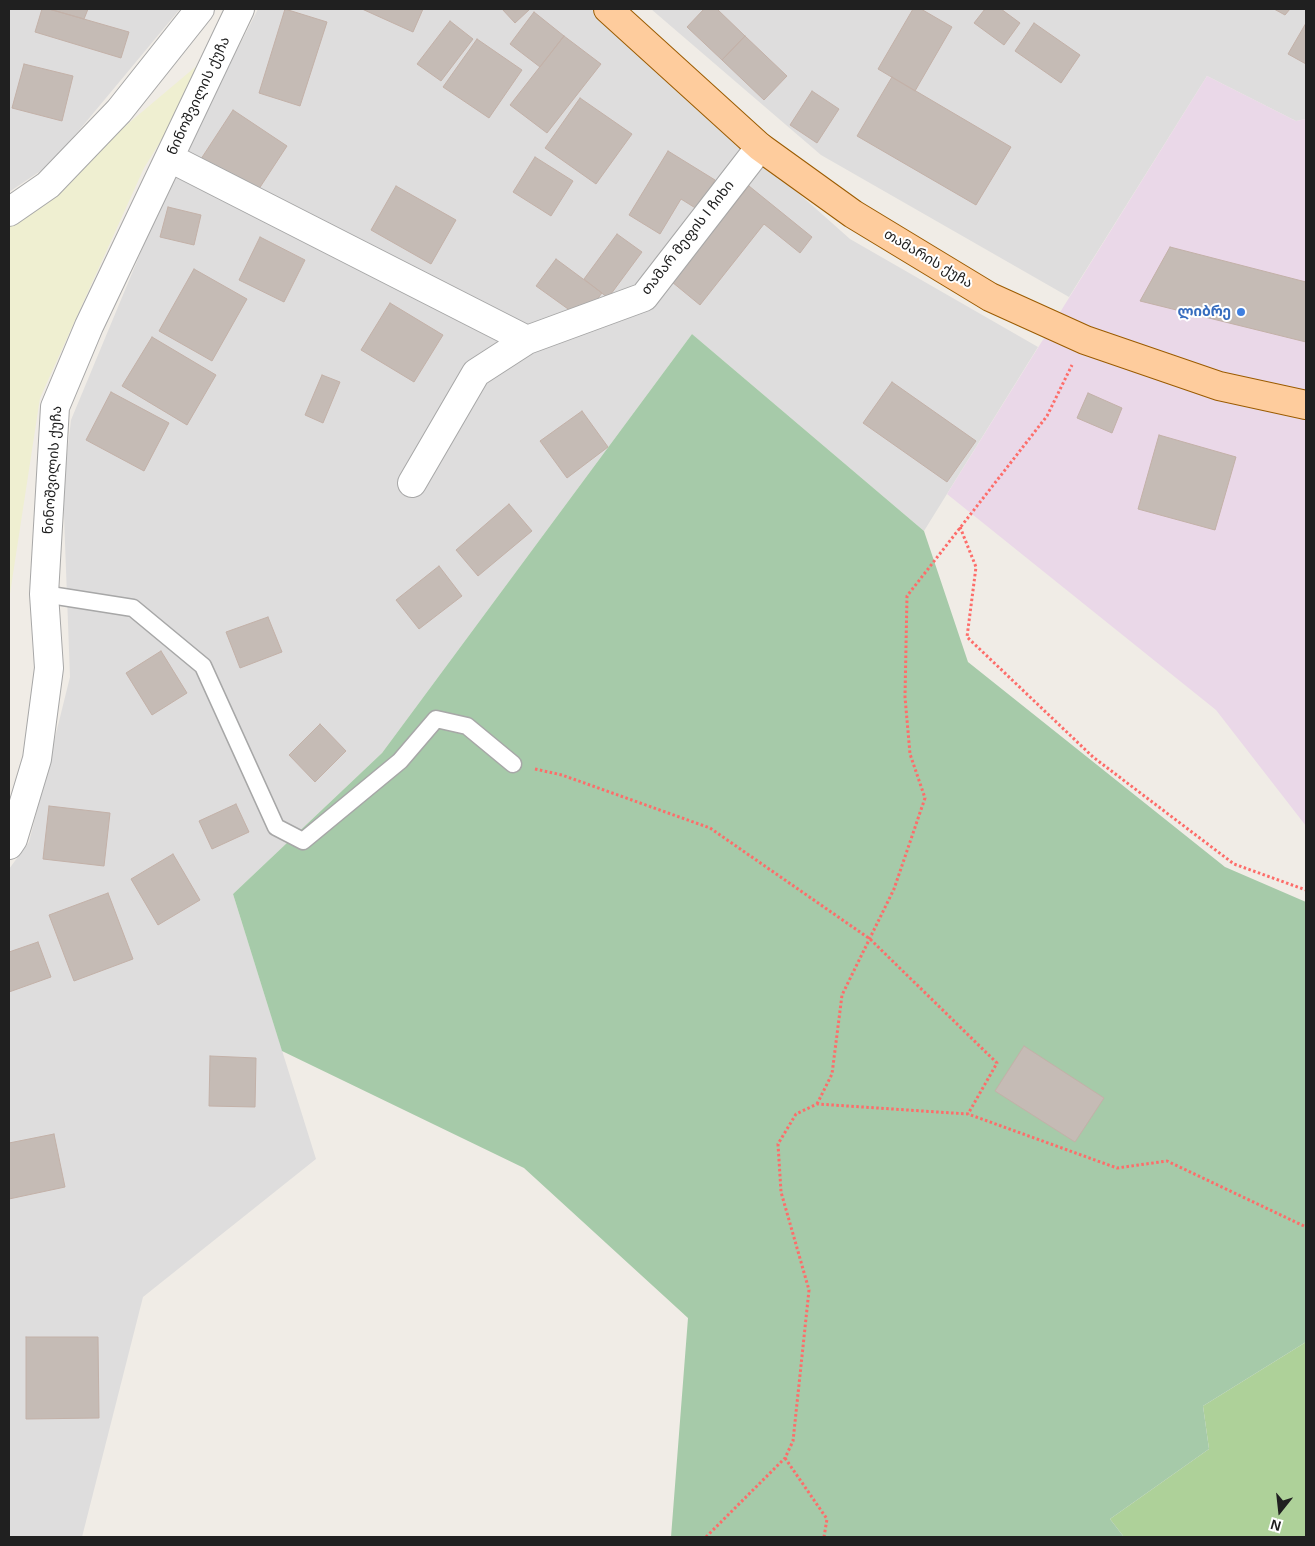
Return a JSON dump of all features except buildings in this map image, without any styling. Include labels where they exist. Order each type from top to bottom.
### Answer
[{"type":"main road","name":"თამარის ქუჩა","points":[[608,9],[760,147],[853,214],[990,297],[1085,340],[1219,386],[1306,405]]},
{"type":"street","points":[[9,212],[48,184],[119,111],[200,9]]},
{"type":"street","name":"ნინოშვილის ქუჩა","points":[[9,845],[13,839],[38,759],[48,668],[44,594],[55,407],[89,326],[240,9]]},
{"type":"street","name":"თამარ მეფის I ჩიხი","points":[[412,483],[476,373],[528,340],[644,297],[760,147]]},
{"type":"street","points":[[170,158],[528,340]]},
{"type":"lane","points":[[44,594],[133,608],[203,666],[276,827],[303,842],[400,761],[436,719],[466,726],[513,764]]},
{"type":"path","points":[[817,1104],[832,1074],[842,995],[894,889],[925,798],[910,754],[905,697],[908,596],[1047,416],[1085,340]]},
{"type":"path","points":[[960,527],[976,567],[967,637],[1093,757],[1234,864],[1306,890]]},
{"type":"path","points":[[513,764],[562,775],[710,828],[870,939],[997,1063],[968,1114]]},
{"type":"path","points":[[706,1537],[785,1458],[793,1440],[809,1290],[781,1192],[778,1144],[796,1114],[817,1104],[968,1114],[1118,1168],[1168,1161],[1306,1227]]},
{"type":"path","points":[[785,1458],[827,1519],[824,1537]]},
{"type":"shaded area","points":[[9,9],[180,9],[51,164],[9,192]]},
{"type":"shaded area","points":[[258,9],[591,9],[850,239],[1038,347],[924,531],[692,334],[382,753],[233,894],[316,1159],[143,1297],[82,1537],[9,1537],[9,869],[29,842],[70,677],[63,489],[71,420],[172,177]]},
{"type":"shaded area","points":[[651,9],[1306,9],[1306,119],[1296,121],[1207,76],[1069,297],[821,155]]},
{"type":"shaded area","points":[[1207,76],[1296,121],[1306,119],[1306,826],[1216,710],[947,494]]},
{"type":"green space","points":[[219,47],[144,168],[40,398],[9,600],[9,224]]},
{"type":"green space","points":[[692,334],[924,531],[968,662],[1225,867],[1306,902],[1306,1342],[1203,1406],[1209,1449],[1110,1519],[1124,1537],[671,1537],[688,1318],[524,1168],[282,1051],[233,894],[382,753]]},
{"type":"green space","points":[[1306,1342],[1306,1537],[1124,1537],[1110,1519],[1209,1449],[1203,1406]]},
{"type":"place","name":"ლიბრე","points":[[1241,312]]}]
